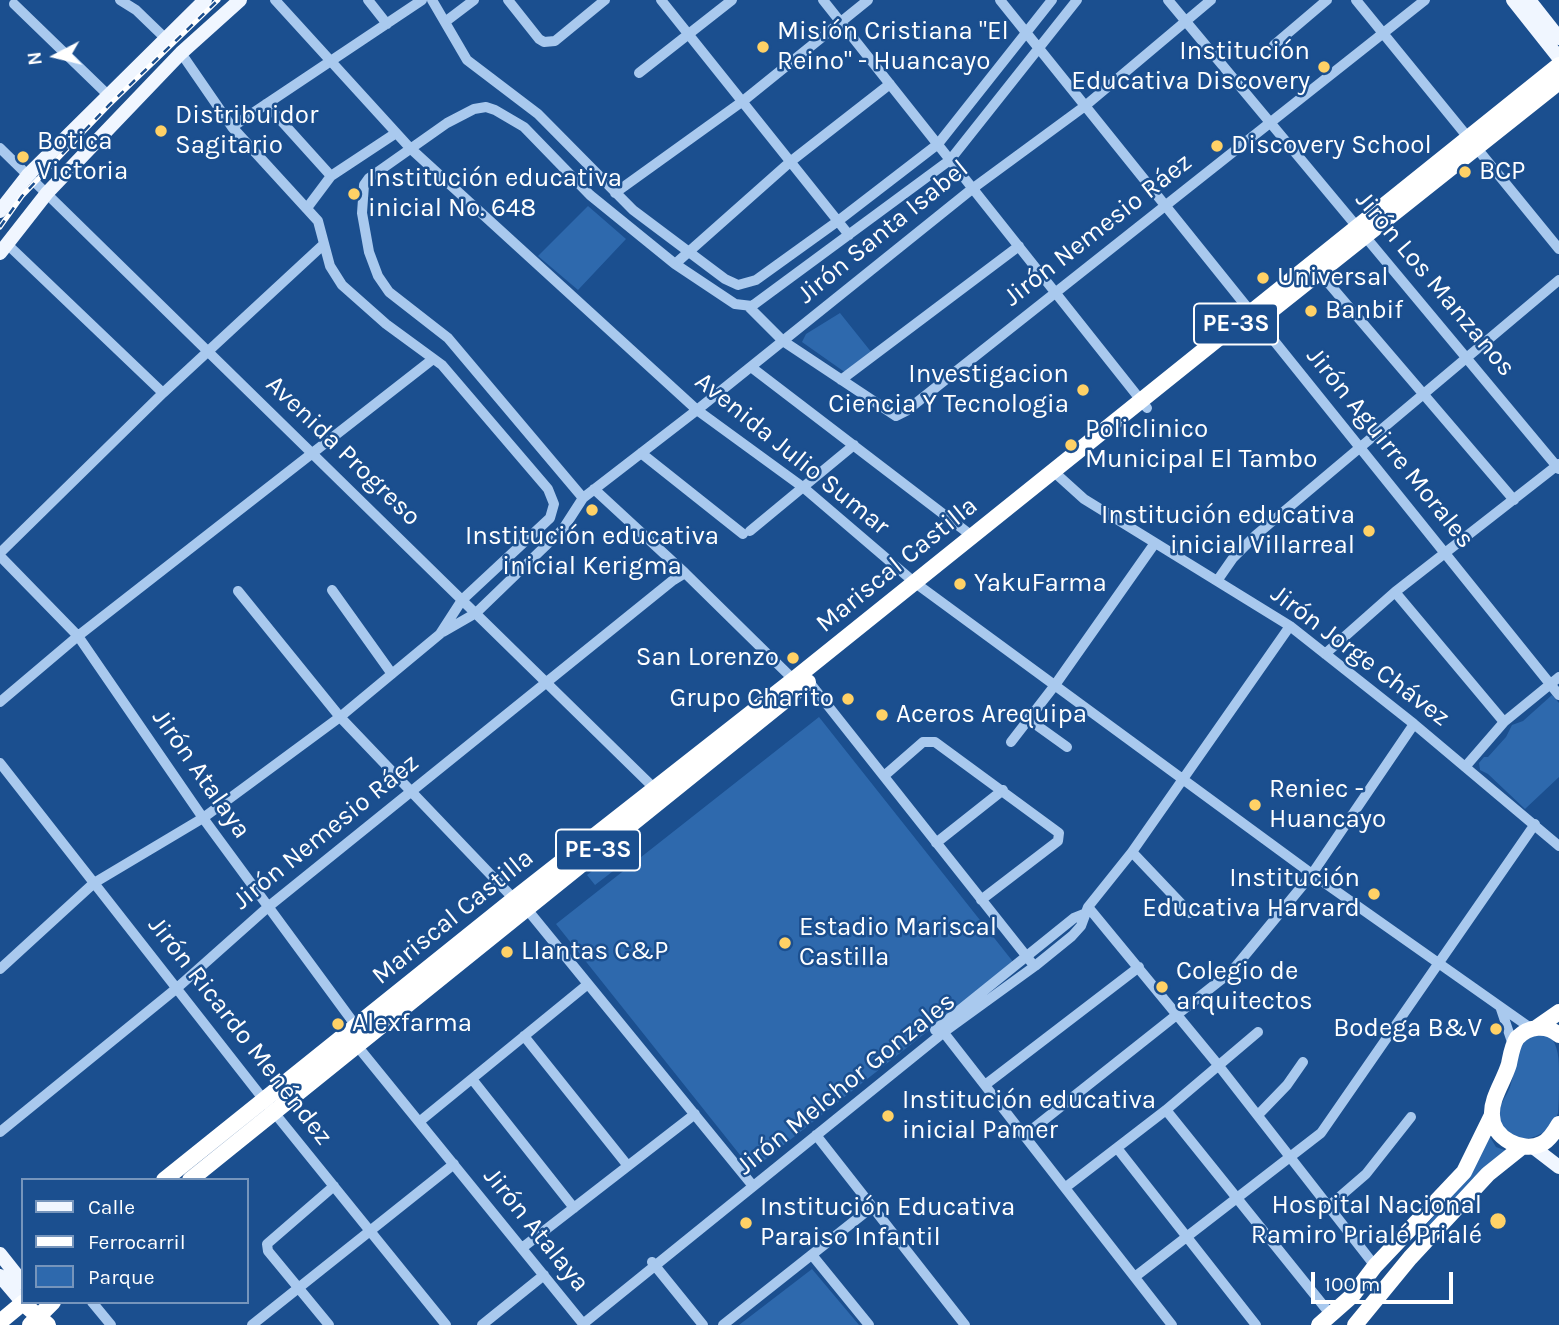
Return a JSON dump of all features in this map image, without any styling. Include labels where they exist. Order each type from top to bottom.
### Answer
[{"type":"highway","name":"Mariscal Castilla","points":[[918,585],[1472,143],[1559,65]]},
{"type":"highway","name":"Mariscal Castilla","points":[[1472,143],[1559,82]]},
{"type":"highway","name":"Mariscal Castilla","points":[[1255,316],[1319,272],[1362,231]]},
{"type":"highway","name":"Mariscal Castilla","points":[[918,585],[972,536],[1056,475]]},
{"type":"highway","name":"PE-3S","points":[[192,1178],[353,1035],[918,585]]},
{"type":"highway","name":"Mariscal Castilla","points":[[520,904],[654,788],[801,680]]},
{"type":"highway","points":[[1325,1320],[1353,1295],[1375,1266],[1464,1172],[1492,1115],[1513,1045],[1523,1032],[1559,1012]]},
{"type":"highway","points":[[1534,1028],[1552,1030],[1559,1035]]},
{"type":"highway","name":"PE-3S","points":[[167,1178],[269,1107]]},
{"type":"highway","points":[[1492,1115],[1496,1129],[1502,1136],[1528,1146]]},
{"type":"highway","points":[[1355,1325],[1417,1251],[1488,1174],[1528,1146],[1546,1142],[1559,1124]]},
{"type":"highway","points":[[1401,1238],[1417,1251]]},
{"type":"highway","points":[[0,1322],[39,1313]]},
{"type":"main road","points":[[0,211],[28,176],[205,0]]},
{"type":"main road","points":[[3,249],[47,193],[181,53],[240,0]]},
{"type":"main road","points":[[1513,0],[1559,58]]},
{"type":"main road","points":[[1529,0],[1559,38]]},
{"type":"main road","points":[[1528,1146],[1559,1167]]},
{"type":"main road","points":[[0,1254],[21,1280]]},
{"type":"main road","points":[[0,1276],[21,1296]]},
{"type":"street","points":[[120,0],[139,5],[165,38]]},
{"type":"street","name":"Avenida Julio Sumar","points":[[275,0],[410,148],[697,410],[804,488],[918,585],[1312,874],[1501,1009],[1534,1028]]},
{"type":"street","points":[[368,0],[387,24]]},
{"type":"street","points":[[232,127],[422,0]]},
{"type":"street","points":[[432,0],[467,60],[538,114],[633,210],[725,279],[738,285],[756,280],[938,144],[1052,0]]},
{"type":"street","points":[[445,22],[474,0]]},
{"type":"street","points":[[508,0],[539,39],[549,43],[606,0]]},
{"type":"street","points":[[661,0],[849,235]]},
{"type":"street","points":[[639,73],[732,0]]},
{"type":"street","points":[[823,0],[1144,404]]},
{"type":"street","points":[[615,193],[743,102],[868,0]]},
{"type":"street","name":"Jirón Aguirre Morales","points":[[1000,0],[1445,553],[1555,681],[1559,695]]},
{"type":"street","points":[[583,498],[448,338],[389,292],[378,276],[369,252],[362,213],[364,185],[369,178],[447,123],[474,108],[495,110],[524,127],[590,195],[675,264],[735,304],[748,306],[766,297],[950,160],[1077,0]]},
{"type":"street","name":"Jirón Los Manzanos","points":[[1168,0],[1558,467]]},
{"type":"street","name":"Jirón Santa Isabel","points":[[440,634],[476,614],[563,529],[583,498],[972,189],[1085,106],[1211,0]]},
{"type":"street","points":[[1274,45],[1327,0]]},
{"type":"street","points":[[1356,0],[1559,249]]},
{"type":"street","name":"Jirón Nemesio Ráez","points":[[841,380],[896,416],[1425,0]]},
{"type":"street","points":[[14,5],[107,95]]},
{"type":"street","points":[[0,969],[94,883],[203,818],[340,717],[440,634],[462,600],[550,518],[554,504],[548,489],[442,365],[387,324],[342,285],[330,266],[318,221],[232,127],[181,53]]},
{"type":"street","points":[[675,264],[790,162],[890,84]]},
{"type":"street","points":[[266,104],[331,176]]},
{"type":"street","points":[[307,208],[331,176],[396,133]]},
{"type":"street","name":"Avenida Progreso","points":[[0,148],[654,788]]},
{"type":"street","points":[[0,555],[163,393],[324,244]]},
{"type":"street","points":[[748,306],[783,341],[841,380],[1018,246]]},
{"type":"street","points":[[3,249],[163,393]]},
{"type":"street","points":[[1319,272],[1514,500]]},
{"type":"street","points":[[1217,581],[1233,558],[1256,535],[1559,280]]},
{"type":"street","points":[[0,702],[78,636],[433,359]]},
{"type":"street","points":[[751,366],[972,536]]},
{"type":"street","points":[[641,453],[747,533],[854,445]]},
{"type":"street","points":[[1325,654],[1395,592],[1558,467]]},
{"type":"street","name":"Jirón Jorge Chávez","points":[[1056,475],[1084,499],[1290,626],[1414,724],[1559,846]]},
{"type":"street","points":[[594,489],[801,680],[884,776],[1031,962]]},
{"type":"street","points":[[1011,742],[1055,685],[1155,543]]},
{"type":"street","name":"Jirón Atalaya","points":[[0,555],[78,636],[203,818],[268,907],[353,1035],[419,1122],[582,1322]]},
{"type":"street","name":"Jirón Nemesio Ráez","points":[[0,1132],[177,988],[268,907],[685,573]]},
{"type":"street","points":[[332,590],[392,674]]},
{"type":"street","points":[[238,591],[340,717],[520,904],[751,1183]]},
{"type":"street","points":[[1395,592],[1504,722]]},
{"type":"street","name":"Jirón Melchor Gonzales","points":[[582,1322],[942,1029],[1081,926],[1086,910],[1132,852],[1290,626]]},
{"type":"street","points":[[1465,767],[1504,722],[1555,681]]},
{"type":"street","points":[[1028,719],[1067,747]]},
{"type":"street","points":[[1025,1135],[1232,971],[1312,874],[1414,724]]},
{"type":"street","points":[[884,776],[923,742],[931,741],[1057,830],[1060,836],[1058,841],[981,900]]},
{"type":"street","name":"Jirón Ricardo Menéndez","points":[[0,763],[269,1107],[446,1325]]},
{"type":"street","points":[[936,843],[1003,790]]},
{"type":"street","points":[[1136,1276],[1321,1133],[1535,824]]},
{"type":"street","points":[[1132,852],[1191,913]]},
{"type":"street","points":[[1086,910],[1139,967],[1375,1266]]},
{"type":"street","points":[[985,1085],[1139,967]]},
{"type":"street","points":[[419,1122],[588,984]]},
{"type":"street","points":[[1501,1009],[1513,1045]]},
{"type":"street","points":[[942,1029],[1172,1325]]},
{"type":"street","name":"Jirón Melchor Gonzales","points":[[751,1183],[816,1136],[942,1029]]},
{"type":"street","points":[[1066,1187],[1166,1110],[1258,1032]]},
{"type":"street","points":[[524,1036],[628,1166]]},
{"type":"street","points":[[1258,1115],[1287,1085],[1303,1062]]},
{"type":"street","points":[[472,1079],[574,1208]]},
{"type":"street","points":[[1166,1110],[1237,1198],[1325,1320]]},
{"type":"street","points":[[522,1248],[695,1114]]},
{"type":"street","points":[[1329,1206],[1366,1174],[1411,1117]]},
{"type":"street","points":[[816,1136],[965,1325]]},
{"type":"street","points":[[1117,1147],[1256,1325]]},
{"type":"street","points":[[252,1325],[454,1164]]},
{"type":"street","points":[[329,1325],[268,1251],[267,1244],[334,1186]]},
{"type":"street","points":[[723,1325],[872,1207]]},
{"type":"street","points":[[812,1255],[869,1325]]},
{"type":"street","points":[[653,1263],[703,1325]]},
{"type":"street","points":[[482,1325],[544,1275]]},
{"type":"street","points":[[94,1304],[111,1325]]},
{"type":"green space","points":[[588,206],[626,239],[578,290],[538,256]]},
{"type":"green space","points":[[840,313],[872,353],[846,373],[802,342],[806,334]]},
{"type":"green space","points":[[1552,695],[1559,703],[1559,777],[1525,809],[1488,774],[1480,770],[1479,763],[1506,737],[1512,725],[1523,721]]},
{"type":"green space","name":"Estadio Mariscal Castilla","points":[[819,717],[1014,963],[752,1170],[556,924]]},
{"type":"green space","points":[[625,845],[634,855],[595,885],[587,875]]},
{"type":"green space","points":[[1531,1034],[1549,1034],[1557,1048],[1558,1113],[1552,1124],[1543,1132],[1523,1139],[1505,1132],[1500,1124],[1499,1112],[1510,1087],[1523,1039]]},
{"type":"green space","points":[[1487,1132],[1496,1147],[1507,1151],[1425,1232],[1424,1227],[1458,1189]]},
{"type":"green space","points":[[812,1269],[859,1325],[739,1325]]},
{"type":"railway","points":[[0,227],[22,196],[108,106],[218,0]]},
{"type":"place","name":"Misión Cristiana \"El Reino\" - Huancayo","points":[[763,47]]},
{"type":"place","name":"Institución Educativa Discovery","points":[[1324,67]]},
{"type":"place","name":"Distribuidor Sagitario","points":[[161,131]]},
{"type":"place","name":"Discovery School","points":[[1217,146]]},
{"type":"place","name":"Botica Victoria","points":[[23,157]]},
{"type":"place","name":"BCP","points":[[1465,172]]},
{"type":"place","name":"Institución educativa inicial No. 648","points":[[354,194]]},
{"type":"place","name":"Universal","points":[[1263,278]]},
{"type":"place","name":"Banbif","points":[[1311,311]]},
{"type":"place","name":"Investigacion Ciencia Y Tecnologia","points":[[1083,390]]},
{"type":"place","name":"Policlinico Municipal El Tambo","points":[[1071,445]]},
{"type":"place","name":"Institución educativa inicial Kerigma","points":[[592,510]]},
{"type":"place","name":"Institución educativa inicial Villarreal","points":[[1369,531]]},
{"type":"place","name":"YakuFarma","points":[[960,584]]},
{"type":"place","name":"San Lorenzo","points":[[793,658]]},
{"type":"place","name":"Grupo Charito","points":[[848,699]]},
{"type":"place","name":"Aceros Arequipa","points":[[882,715]]},
{"type":"place","name":"Reniec - Huancayo","points":[[1255,805]]},
{"type":"place","name":"Institución Educativa Harvard","points":[[1374,894]]},
{"type":"place","name":"Estadio Mariscal Castilla","points":[[785,943]]},
{"type":"place","name":"Llantas C&P","points":[[507,952]]},
{"type":"place","name":"Colegio de arquitectos","points":[[1162,987]]},
{"type":"place","name":"Alexfarma","points":[[338,1024]]},
{"type":"place","name":"Bodega B&V","points":[[1496,1029]]},
{"type":"place","name":"Institución educativa inicial Pamer","points":[[888,1116]]},
{"type":"place","name":"Hospital Nacional Ramiro Prialé Prialé","points":[[1498,1221]]},
{"type":"place","name":"Institución Educativa Paraiso Infantil","points":[[746,1223]]}]
